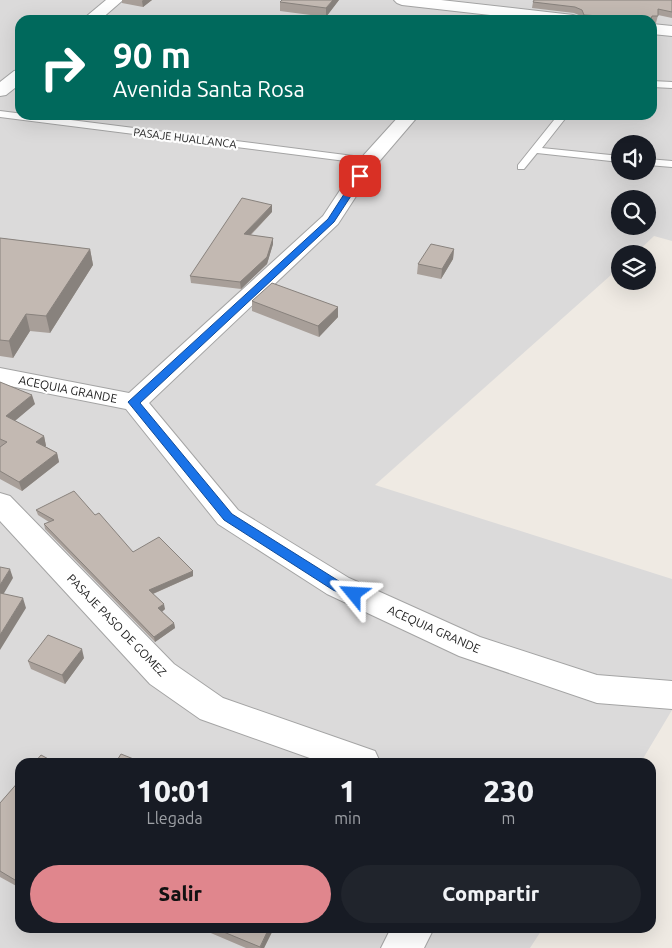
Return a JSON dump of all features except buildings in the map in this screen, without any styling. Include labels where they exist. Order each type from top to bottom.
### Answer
[{"type":"street","points":[[96,15],[115,0]]},
{"type":"street","points":[[402,0],[493,15]]},
{"type":"street","points":[[500,15],[514,0]]},
{"type":"street","points":[[657,30],[672,31]]},
{"type":"street","points":[[0,91],[15,79]]},
{"type":"street","points":[[134,402],[331,220],[369,161],[406,120]]},
{"type":"street","name":"ACEQUIA GRANDE","points":[[0,376],[134,402],[228,517],[338,586],[470,647],[597,689],[672,695]]},
{"type":"street","name":"PASAJE PASO DE GOMEZ","points":[[0,504],[162,674],[212,709],[352,758]]},
{"type":"street","points":[[401,948],[411,933]]},
{"type":"lane","points":[[657,84],[672,86]]},
{"type":"lane","name":"PASAJE HUALLANCA","points":[[0,114],[15,116]]},
{"type":"lane","name":"PASAJE HUALLANCA","points":[[47,120],[369,161]]},
{"type":"lane","points":[[520,167],[559,120]]},
{"type":"lane","points":[[536,150],[611,158]]},
{"type":"lane","points":[[656,163],[672,164]]},
{"type":"shaded area","points":[[0,0],[672,0],[672,241],[654,236],[644,245],[611,245],[611,275],[375,485],[672,579],[672,710],[643,758],[15,758],[15,933],[540,933],[530,948],[0,948]]},
{"type":"route","points":[[354,594],[338,586],[228,517],[134,402],[331,220],[360,176]]}]
